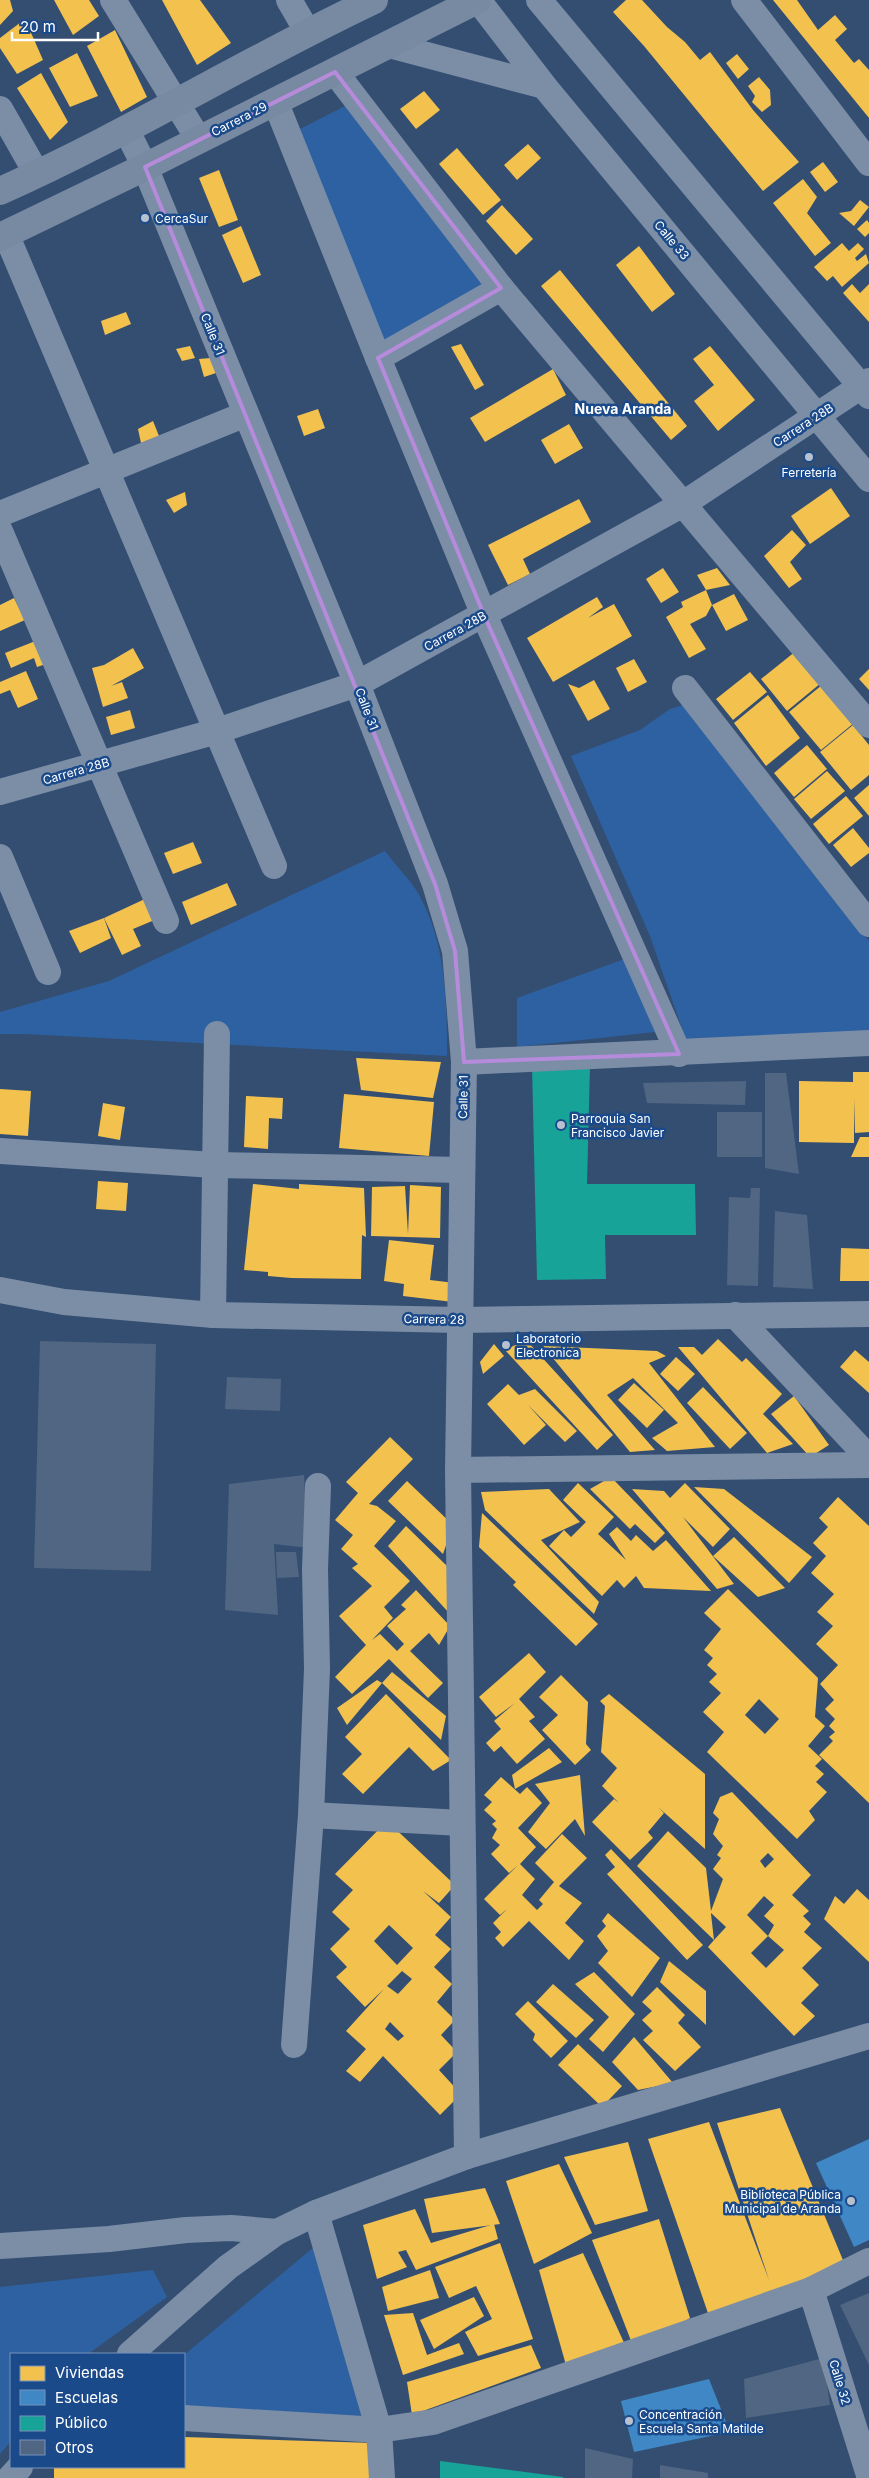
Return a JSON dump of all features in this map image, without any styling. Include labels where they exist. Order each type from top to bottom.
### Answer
[{"type":"street","points":[[113,0],[199,140]]},
{"type":"street","points":[[289,0],[307,32]]},
{"type":"street","points":[[0,191],[126,129],[307,32],[374,0]]},
{"type":"street","name":"Carrera 29","points":[[3,235],[145,167],[477,0]]},
{"type":"street","name":"Calle 33","points":[[477,0],[544,86],[869,478]]},
{"type":"street","points":[[539,0],[867,388]]},
{"type":"street","points":[[744,0],[869,162]]},
{"type":"street","points":[[389,45],[544,86]]},
{"type":"street","points":[[335,72],[500,288],[869,725]]},
{"type":"street","points":[[275,101],[484,615],[679,1054]]},
{"type":"street","points":[[0,109],[37,174]]},
{"type":"street","name":"Calle 31","points":[[126,129],[145,167],[357,684],[435,884],[455,950],[464,1062],[458,1470],[467,2156]]},
{"type":"street","points":[[3,235],[106,471],[274,866]]},
{"type":"street","points":[[378,358],[500,288]]},
{"type":"street","name":"Carrera 28B","points":[[0,792],[217,731],[357,684],[683,504],[818,415],[867,388]]},
{"type":"street","points":[[0,514],[246,414]]},
{"type":"street","points":[[0,531],[166,921]]},
{"type":"street","points":[[685,688],[869,924]]},
{"type":"street","points":[[0,857],[48,972]]},
{"type":"street","points":[[213,1315],[214,1165],[218,1034]]},
{"type":"street","points":[[464,1062],[679,1054],[869,1044]]},
{"type":"street","points":[[0,1151],[214,1165],[462,1170]]},
{"type":"street","name":"Carrera 28","points":[[0,1290],[64,1302],[213,1315],[459,1320],[869,1314]]},
{"type":"street","points":[[735,1315],[869,1458]]},
{"type":"street","points":[[458,1470],[869,1464]]},
{"type":"street","points":[[294,2045],[311,1815],[317,1669],[315,1569],[318,1486]]},
{"type":"street","points":[[311,1815],[462,1823]]},
{"type":"street","points":[[131,2353],[221,2273],[277,2232],[316,2213],[467,2156],[869,2036]]},
{"type":"street","points":[[316,2213],[379,2430],[382,2478]]},
{"type":"street","points":[[0,2246],[109,2239],[186,2230],[231,2228],[277,2232]]},
{"type":"street","points":[[185,2418],[379,2430],[433,2422],[811,2290],[869,2261]]},
{"type":"street","name":"Calle 32","points":[[811,2290],[869,2475]]},
{"type":"street","points":[[10,2478],[19,2468]]},
{"type":"highlighted area","points":[[335,72],[501,288],[378,358],[484,615],[679,1054],[464,1062],[455,951],[435,884],[145,167]]},
{"type":"shaded area","points":[[345,106],[485,285],[383,342],[298,130]]},
{"type":"shaded area","points":[[683,705],[869,941],[869,1034],[687,1043],[650,936],[571,756],[640,730],[670,709]]},
{"type":"shaded area","points":[[385,851],[418,893],[434,931],[443,972],[447,1056],[0,1034],[0,1012],[109,981]]},
{"type":"shaded area","points":[[630,957],[664,1031],[517,1047],[517,998]]},
{"type":"shaded area","points":[[325,2238],[389,2435],[185,2427],[185,2354]]},
{"type":"shaded area","points":[[153,2270],[167,2297],[89,2353],[10,2353],[10,2442],[0,2454],[0,2287]]},
{"type":"building: Viviendas","points":[[0,0],[10,0],[13,11],[0,25]]},
{"type":"building: Viviendas","points":[[54,0],[89,0],[99,16],[73,35]]},
{"type":"building: Viviendas","points":[[162,0],[200,0],[231,43],[197,65]]},
{"type":"building: Viviendas","points":[[626,0],[642,0],[667,27],[685,42],[700,60],[710,52],[753,110],[799,162],[763,191],[644,46],[613,12]]},
{"type":"building: Viviendas","points":[[773,0],[797,0],[818,30],[835,15],[847,29],[835,40],[854,63],[859,59],[869,70],[869,118]]},
{"type":"building: Viviendas","points":[[25,19],[43,60],[17,74],[0,48],[0,38]]},
{"type":"building: Viviendas","points":[[115,30],[147,97],[121,112],[87,46]]},
{"type":"building: Viviendas","points":[[77,53],[98,96],[70,107],[49,68]]},
{"type":"building: Viviendas","points":[[737,54],[749,69],[738,79],[726,63]]},
{"type":"building: Viviendas","points":[[41,73],[68,122],[50,140],[17,88]]},
{"type":"building: Viviendas","points":[[759,77],[770,90],[771,105],[762,112],[752,102],[755,96],[748,86]]},
{"type":"building: Viviendas","points":[[424,91],[440,110],[416,129],[400,109]]},
{"type":"building: Viviendas","points":[[528,144],[541,158],[517,180],[504,165]]},
{"type":"building: Viviendas","points":[[457,148],[501,200],[483,215],[439,164]]},
{"type":"building: Viviendas","points":[[823,162],[838,182],[825,192],[810,172]]},
{"type":"building: Viviendas","points":[[219,170],[238,220],[219,227],[199,178]]},
{"type":"building: Viviendas","points":[[803,179],[817,197],[807,213],[831,243],[815,256],[773,203]]},
{"type":"building: Viviendas","points":[[860,200],[869,207],[854,226],[839,213],[851,211]]},
{"type":"building: Viviendas","points":[[502,205],[533,239],[516,255],[486,221]]},
{"type":"building: Viviendas","points":[[867,220],[869,223],[869,233],[865,237],[857,229]]},
{"type":"building: Viviendas","points":[[241,226],[261,275],[243,283],[222,235]]},
{"type":"building: Viviendas","points":[[842,243],[849,251],[858,243],[864,249],[855,258],[857,261],[866,254],[869,263],[842,287],[833,276],[827,281],[814,267]]},
{"type":"building: Viviendas","points":[[639,246],[675,294],[652,312],[616,265]]},
{"type":"building: Viviendas","points":[[560,270],[687,426],[671,440],[541,286]]},
{"type":"building: Viviendas","points":[[852,284],[860,293],[869,284],[869,322],[843,293]]},
{"type":"building: Viviendas","points":[[126,312],[131,324],[105,335],[101,321]]},
{"type":"building: Viviendas","points":[[461,344],[484,385],[475,390],[451,347]]},
{"type":"building: Viviendas","points":[[190,346],[195,358],[182,361],[176,349]]},
{"type":"building: Viviendas","points":[[710,346],[755,400],[718,431],[694,401],[714,385],[693,359]]},
{"type":"building: Viviendas","points":[[210,358],[216,373],[204,377],[199,359]]},
{"type":"building: Viviendas","points":[[553,369],[566,395],[485,442],[470,418]]},
{"type":"building: Viviendas","points":[[318,409],[325,428],[304,436],[297,416]]},
{"type":"building: Viviendas","points":[[153,421],[159,436],[141,443],[138,429]]},
{"type":"building: Viviendas","points":[[569,424],[583,448],[555,464],[541,440]]},
{"type":"building: Viviendas","points":[[831,488],[850,516],[810,544],[791,516]]},
{"type":"building: Viviendas","points":[[185,492],[187,505],[174,513],[166,500]]},
{"type":"building: Viviendas","points":[[579,499],[591,522],[523,559],[530,574],[508,585],[488,545]]},
{"type":"building: Viviendas","points":[[792,530],[806,545],[790,562],[802,579],[789,588],[764,556]]},
{"type":"building: Viviendas","points":[[663,568],[679,592],[661,603],[646,579]]},
{"type":"building: Viviendas","points":[[717,568],[730,585],[706,590],[697,575]]},
{"type":"building: Viviendas","points":[[706,590],[712,605],[706,616],[690,624],[706,649],[689,658],[666,617],[683,607],[681,602]]},
{"type":"building: Viviendas","points":[[734,594],[748,620],[726,631],[712,605]]},
{"type":"building: Viviendas","points":[[597,597],[603,607],[588,618],[614,604],[632,636],[553,682],[527,638]]},
{"type":"building: Viviendas","points":[[14,598],[25,620],[0,631],[0,605]]},
{"type":"building: Viviendas","points":[[43,638],[52,662],[37,667],[34,658],[11,668],[5,653]]},
{"type":"building: Viviendas","points":[[133,648],[144,668],[111,686],[122,682],[128,698],[103,707],[92,668],[104,665]]},
{"type":"building: Viviendas","points":[[796,651],[821,683],[787,711],[761,679]]},
{"type":"building: Viviendas","points":[[634,659],[647,682],[628,692],[616,668]]},
{"type":"building: Viviendas","points":[[869,669],[869,690],[859,679]]},
{"type":"building: Viviendas","points":[[26,671],[38,699],[18,708],[10,690],[0,694],[0,682]]},
{"type":"building: Viviendas","points":[[750,672],[767,692],[733,720],[716,699]]},
{"type":"building: Viviendas","points":[[594,680],[610,709],[588,721],[568,684],[579,688]]},
{"type":"building: Viviendas","points":[[822,685],[854,723],[821,750],[789,712]]},
{"type":"building: Viviendas","points":[[768,695],[800,738],[766,766],[734,723]]},
{"type":"building: Viviendas","points":[[130,710],[135,728],[111,735],[106,717]]},
{"type":"building: Viviendas","points":[[853,725],[869,745],[869,775],[851,790],[820,752]]},
{"type":"building: Viviendas","points":[[807,745],[827,769],[794,797],[774,773]]},
{"type":"building: Viviendas","points":[[827,771],[845,791],[811,819],[794,799]]},
{"type":"building: Viviendas","points":[[869,785],[869,816],[854,798]]},
{"type":"building: Viviendas","points":[[846,796],[863,816],[829,844],[813,824]]},
{"type":"building: Viviendas","points":[[853,828],[869,848],[869,853],[851,867],[833,845]]},
{"type":"building: Viviendas","points":[[193,842],[202,863],[173,874],[164,853]]},
{"type":"building: Viviendas","points":[[227,883],[237,905],[191,925],[182,902]]},
{"type":"building: Viviendas","points":[[147,898],[157,919],[133,929],[141,946],[122,955],[104,918]]},
{"type":"building: Viviendas","points":[[104,918],[111,938],[80,953],[69,931]]},
{"type":"building: Viviendas","points":[[356,1058],[441,1062],[433,1098],[361,1090]]},
{"type":"building: Viviendas","points":[[853,1072],[869,1072],[869,1132],[855,1133],[854,1099],[854,1143],[799,1142],[799,1081],[853,1082]]},
{"type":"building: Viviendas","points":[[0,1089],[31,1091],[28,1136],[0,1134]]},
{"type":"building: Viviendas","points":[[344,1094],[434,1102],[429,1156],[339,1148]]},
{"type":"building: Viviendas","points":[[246,1096],[283,1098],[282,1119],[269,1118],[268,1149],[244,1147]]},
{"type":"building: Viviendas","points":[[103,1103],[125,1107],[120,1140],[98,1136]]},
{"type":"building: Viviendas","points":[[860,1137],[869,1137],[869,1157],[851,1157]]},
{"type":"building: Viviendas","points":[[98,1181],[128,1183],[126,1211],[96,1209]]},
{"type":"building: Viviendas","points":[[253,1184],[299,1189],[299,1184],[364,1188],[366,1237],[362,1235],[361,1279],[291,1278],[268,1276],[268,1272],[244,1270]]},
{"type":"building: Viviendas","points":[[410,1185],[441,1187],[440,1238],[371,1236],[372,1187],[405,1186],[408,1234]]},
{"type":"building: Viviendas","points":[[389,1240],[434,1245],[430,1280],[455,1283],[453,1302],[403,1296],[404,1284],[384,1281]]},
{"type":"building: Viviendas","points":[[841,1248],[869,1249],[869,1281],[840,1281]]},
{"type":"building: Viviendas","points":[[718,1339],[742,1362],[746,1358],[782,1394],[763,1414],[793,1444],[767,1453],[678,1347],[694,1347],[702,1355]]},
{"type":"building: Viviendas","points":[[526,1340],[613,1435],[597,1450],[505,1350]]},
{"type":"building: Viviendas","points":[[494,1344],[504,1356],[483,1374],[480,1362]]},
{"type":"building: Viviendas","points":[[543,1346],[657,1351],[666,1356],[649,1363],[715,1447],[667,1451],[652,1438],[678,1423],[633,1378],[607,1395],[655,1450],[630,1452]]},
{"type":"building: Viviendas","points":[[855,1350],[869,1362],[869,1393],[840,1367]]},
{"type":"building: Viviendas","points":[[676,1357],[695,1374],[678,1391],[660,1374]]},
{"type":"building: Viviendas","points":[[634,1383],[664,1410],[647,1428],[618,1400]]},
{"type":"building: Viviendas","points":[[508,1384],[519,1395],[535,1389],[577,1431],[565,1442],[528,1405],[546,1425],[524,1445],[487,1404]]},
{"type":"building: Viviendas","points":[[703,1387],[747,1433],[730,1449],[687,1403]]},
{"type":"building: Viviendas","points":[[794,1396],[829,1445],[810,1457],[771,1414]]},
{"type":"building: Viviendas","points":[[390,1437],[413,1459],[369,1504],[377,1506],[396,1521],[374,1546],[410,1581],[384,1607],[393,1618],[372,1640],[380,1634],[397,1651],[404,1644],[387,1626],[406,1609],[401,1605],[416,1590],[450,1626],[439,1645],[429,1633],[410,1651],[443,1683],[428,1698],[389,1659],[352,1694],[335,1677],[366,1645],[339,1616],[372,1586],[352,1568],[358,1564],[341,1549],[353,1535],[335,1520],[358,1493],[346,1482]]},
{"type":"building: Viviendas","points":[[611,1477],[665,1533],[655,1543],[635,1524],[630,1529],[590,1489]]},
{"type":"building: Viviendas","points":[[407,1481],[453,1525],[443,1554],[388,1501]]},
{"type":"building: Viviendas","points":[[578,1483],[614,1517],[598,1534],[626,1560],[609,1534],[617,1527],[631,1541],[636,1535],[653,1551],[666,1540],[711,1591],[644,1588],[636,1576],[624,1588],[617,1580],[602,1596],[549,1546],[564,1530],[571,1537],[586,1522],[563,1500]]},
{"type":"building: Viviendas","points":[[685,1483],[730,1529],[713,1547],[683,1517],[734,1584],[717,1589],[632,1489],[664,1491],[670,1498]]},
{"type":"building: Viviendas","points":[[694,1487],[724,1489],[812,1557],[789,1583]]},
{"type":"building: Viviendas","points":[[549,1489],[580,1522],[541,1540],[599,1602],[594,1614],[485,1510],[481,1492]]},
{"type":"building: Viviendas","points":[[838,1497],[869,1526],[869,1803],[819,1755],[833,1741],[829,1737],[835,1732],[829,1726],[835,1719],[825,1709],[834,1700],[820,1684],[838,1665],[816,1644],[833,1626],[817,1612],[834,1594],[811,1573],[826,1556],[813,1543],[828,1527],[819,1518]]},
{"type":"building: Viviendas","points":[[482,1513],[598,1624],[576,1646],[513,1585],[516,1582],[479,1547]]},
{"type":"building: Viviendas","points":[[406,1526],[447,1566],[450,1614],[388,1546]]},
{"type":"building: Viviendas","points":[[734,1537],[785,1588],[758,1597],[713,1556]]},
{"type":"building: Viviendas","points":[[728,1589],[818,1678],[815,1717],[825,1726],[808,1746],[822,1759],[815,1766],[824,1774],[816,1782],[827,1792],[809,1811],[815,1820],[797,1839],[707,1752],[724,1732],[703,1712],[721,1693],[709,1682],[717,1674],[707,1665],[713,1658],[704,1650],[721,1629],[704,1613]],"holes":[[[759,1699],[779,1719],[765,1734],[745,1715]]]},
{"type":"building: Viviendas","points":[[529,1653],[546,1672],[519,1699],[535,1717],[529,1721],[545,1739],[517,1764],[501,1746],[494,1752],[486,1743],[501,1729],[494,1721],[515,1703],[496,1717],[479,1697]]},
{"type":"building: Viviendas","points":[[392,1672],[446,1716],[441,1740],[382,1683]]},
{"type":"building: Viviendas","points":[[561,1675],[588,1702],[586,1744],[591,1750],[575,1765],[542,1730],[558,1715],[539,1697]]},
{"type":"building: Viviendas","points":[[377,1680],[382,1683],[347,1725],[337,1708]]},
{"type":"building: Viviendas","points":[[386,1694],[451,1760],[433,1771],[409,1747],[363,1794],[342,1774],[362,1754],[345,1737]]},
{"type":"building: Viviendas","points":[[609,1694],[705,1774],[705,1849],[658,1807],[664,1813],[648,1832],[653,1838],[630,1860],[592,1822],[614,1799],[619,1803],[602,1786],[617,1768],[601,1752],[605,1706],[600,1701]]},
{"type":"building: Viviendas","points":[[549,1748],[562,1762],[515,1789],[512,1775]]},
{"type":"building: Viviendas","points":[[580,1775],[585,1836],[575,1819],[546,1849],[528,1832],[550,1803],[535,1784]]},
{"type":"building: Viviendas","points":[[501,1777],[520,1794],[527,1787],[542,1803],[518,1828],[536,1847],[520,1864],[535,1879],[522,1895],[537,1910],[543,1904],[539,1900],[554,1882],[535,1863],[562,1834],[587,1858],[559,1886],[582,1903],[565,1923],[584,1941],[569,1960],[529,1921],[503,1947],[495,1938],[501,1932],[493,1923],[507,1909],[500,1915],[484,1899],[518,1865],[509,1873],[491,1854],[500,1845],[492,1838],[497,1829],[492,1824],[496,1821],[484,1810],[492,1802],[484,1795]]},
{"type":"building: Viviendas","points":[[732,1792],[811,1875],[792,1895],[809,1911],[803,1916],[811,1924],[804,1932],[822,1948],[802,1968],[819,1985],[801,2003],[815,2016],[794,2036],[708,1947],[714,1940],[637,1866],[668,1831],[706,1868],[711,1911],[723,1879],[713,1869],[721,1858],[717,1855],[723,1846],[713,1834],[719,1819],[713,1813],[720,1797]],"holes":[[[768,1853],[774,1859],[765,1868],[760,1861]],[[764,1896],[774,1905],[764,1916],[774,1925],[768,1936],[747,1915]],[[711,1913],[726,1927],[714,1940]],[[768,1936],[784,1950],[766,1968],[751,1953]]]},
{"type":"building: Viviendas","points":[[387,1821],[455,1885],[439,1903],[423,1891],[451,1917],[435,1935],[451,1949],[434,1967],[452,1984],[437,2002],[455,2020],[441,2035],[457,2052],[439,2070],[461,2094],[440,2115],[383,2056],[360,2082],[346,2071],[366,2049],[346,2031],[384,1989],[365,2007],[336,1977],[347,1967],[330,1949],[350,1929],[332,1912],[353,1890],[335,1874]],"holes":[[[389,1925],[413,1948],[397,1965],[374,1941]],[[402,1971],[412,1979],[398,1994],[387,1986]],[[390,2022],[404,2036],[398,2041],[385,2029]]]},
{"type":"building: Viviendas","points":[[611,1849],[703,1945],[687,1960],[607,1874],[615,1867],[605,1855]]},
{"type":"building: Viviendas","points":[[857,1889],[869,1900],[869,1962],[824,1919],[835,1896],[844,1904]]},
{"type":"building: Viviendas","points":[[608,1913],[660,1958],[632,1997],[598,1963],[608,1951],[597,1936],[606,1926],[602,1921]]},
{"type":"building: Viviendas","points":[[669,1961],[706,1991],[706,2025],[660,1982]]},
{"type":"building: Viviendas","points":[[594,1972],[635,2014],[603,2052],[589,2039],[609,2017],[575,1984]]},
{"type":"building: Viviendas","points":[[553,1984],[594,2020],[576,2038],[536,2002]]},
{"type":"building: Viviendas","points":[[657,1987],[685,2015],[678,2023],[701,2047],[675,2071],[643,2040],[653,2031],[642,2020],[652,2011],[642,2002]]},
{"type":"building: Viviendas","points":[[528,2001],[568,2041],[551,2058],[533,2040],[535,2034],[515,2014]]},
{"type":"building: Viviendas","points":[[634,2037],[673,2083],[638,2090],[612,2062]]},
{"type":"building: Viviendas","points":[[578,2044],[622,2086],[602,2107],[558,2065]]},
{"type":"building: Viviendas","points":[[780,2108],[845,2265],[709,2316],[648,2139],[709,2122],[769,2280],[717,2123]]},
{"type":"building: Viviendas","points":[[628,2142],[648,2211],[595,2225],[564,2157]]},
{"type":"building: Viviendas","points":[[559,2164],[592,2233],[534,2264],[506,2181]]},
{"type":"building: Viviendas","points":[[485,2188],[500,2224],[432,2233],[424,2199]]},
{"type":"building: Viviendas","points":[[415,2209],[431,2243],[494,2224],[498,2239],[416,2270],[406,2250],[398,2252],[407,2267],[377,2279],[363,2225]]},
{"type":"building: Viviendas","points":[[659,2219],[690,2318],[635,2351],[592,2240]]},
{"type":"building: Viviendas","points":[[500,2243],[533,2339],[478,2356],[465,2332],[492,2319],[476,2286],[449,2298],[435,2267]]},
{"type":"building: Viviendas","points":[[583,2253],[626,2347],[566,2365],[539,2270]]},
{"type":"building: Viviendas","points":[[430,2270],[439,2298],[388,2311],[382,2287]]},
{"type":"building: Viviendas","points":[[474,2297],[484,2316],[434,2349],[420,2320]]},
{"type":"building: Viviendas","points":[[413,2313],[427,2355],[459,2343],[464,2354],[403,2375],[384,2315]]},
{"type":"building: Viviendas","points":[[531,2345],[541,2368],[412,2415],[407,2382]]},
{"type":"building: Viviendas","points":[[185,2437],[374,2443],[374,2478],[54,2478],[54,2468],[185,2468]]},
{"type":"building: Escuelas","name":"Biblioteca Pública Municipal de Aranda","points":[[869,2139],[869,2240],[854,2247],[816,2163]]},
{"type":"building: Escuelas","points":[[709,2379],[730,2432],[634,2452],[621,2401]]},
{"type":"building: Público","name":"Parroquia San Francisco Javier","points":[[532,1065],[590,1066],[587,1184],[695,1184],[696,1235],[605,1235],[606,1279],[537,1280]]},
{"type":"building: Público","points":[[440,2461],[563,2477],[563,2478],[440,2478]]},
{"type":"building: Otros","points":[[765,1073],[786,1073],[799,1174],[765,1168]]},
{"type":"building: Otros","points":[[746,1081],[745,1105],[647,1103],[643,1083]]},
{"type":"building: Otros","points":[[717,1112],[762,1112],[762,1157],[717,1157]]},
{"type":"building: Otros","points":[[751,1188],[760,1188],[758,1286],[727,1285],[729,1197],[750,1198]]},
{"type":"building: Otros","points":[[775,1211],[807,1215],[813,1289],[773,1287]]},
{"type":"building: Otros","points":[[40,1341],[156,1344],[151,1571],[34,1568]]},
{"type":"building: Otros","points":[[227,1377],[281,1379],[280,1411],[225,1409]]},
{"type":"building: Otros","points":[[304,1475],[308,1548],[274,1544],[278,1615],[225,1610],[229,1484]]},
{"type":"building: Otros","points":[[276,1552],[296,1552],[299,1577],[277,1578]]},
{"type":"building: Otros","points":[[869,2293],[869,2365],[840,2305]]},
{"type":"building: Otros","points":[[823,2358],[830,2405],[746,2418],[744,2379]]},
{"type":"building: Otros","points":[[585,2448],[633,2459],[632,2478],[585,2478]]},
{"type":"building: Otros","points":[[660,2465],[708,2473],[708,2478],[660,2478]]},
{"type":"place","name":"CercaSur","points":[[145,218]]},
{"type":"place","name":"Ferretería","points":[[809,457]]},
{"type":"place","name":"Parroquia San Francisco Javier","points":[[561,1125]]},
{"type":"place","name":"Laboratorio Electronica","points":[[506,1345]]},
{"type":"place","name":"Biblioteca Pública Municipal de Aranda","points":[[851,2201]]},
{"type":"place","name":"Concentración Escuela Santa Matilde","points":[[629,2421]]},
{"type":"district","name":"Nueva Aranda","points":[[623,408]]}]
